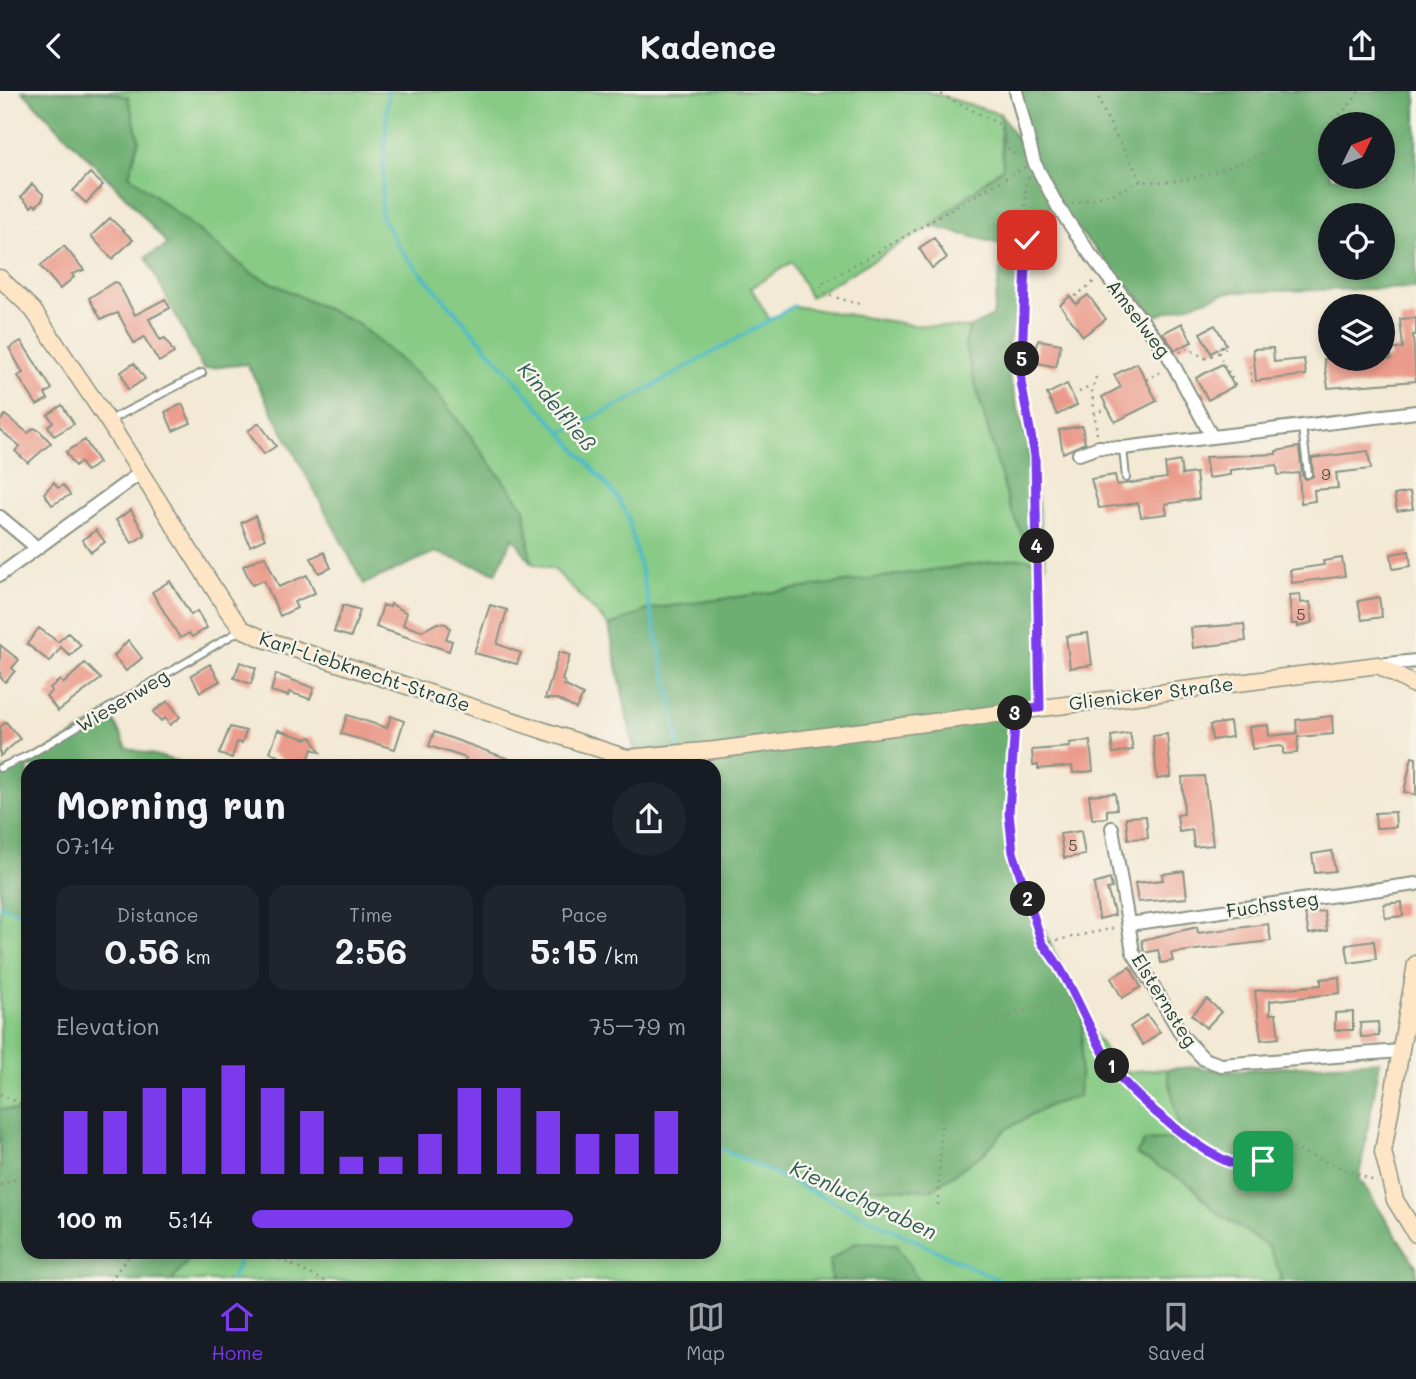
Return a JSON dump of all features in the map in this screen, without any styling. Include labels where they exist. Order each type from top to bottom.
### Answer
[{"type":"street","name":"Amselweg","points":[[1016,91],[1034,162],[1058,207],[1176,359],[1211,435]]},
{"type":"street","name":"Karl-Liebknecht-Straße","points":[[0,278],[33,310],[108,421],[210,585],[242,629],[264,639],[627,758],[657,758],[715,750]]},
{"type":"street","points":[[1079,454],[1099,447],[1123,448],[1211,435],[1416,412]]},
{"type":"street","points":[[0,575],[140,473]]},
{"type":"street","points":[[0,517],[36,547]]},
{"type":"street","name":"Glienicker Straße","points":[[715,750],[1416,661]]},
{"type":"street","points":[[1378,665],[1416,686]]},
{"type":"street","name":"Elsternsteg","points":[[1112,828],[1133,952],[1183,1037],[1204,1059],[1221,1065],[1405,1049]]},
{"type":"street","name":"Fuchssteg","points":[[1129,924],[1416,884]]},
{"type":"street","points":[[1416,964],[1405,1049],[1382,1152],[1395,1200],[1416,1234]]},
{"type":"lane","points":[[108,421],[202,373]]},
{"type":"lane","points":[[1302,425],[1308,474]]},
{"type":"lane","points":[[1123,448],[1126,478]]},
{"type":"lane","name":"Wiesenweg","points":[[0,768],[29,755],[242,629]]},
{"type":"path","points":[[935,91],[999,124],[1010,152],[1034,162]]},
{"type":"path","points":[[1097,91],[1098,103],[1123,142],[1141,181]]},
{"type":"path","points":[[1058,207],[1114,193],[1141,181],[1181,181],[1221,171],[1297,136],[1322,133],[1331,121],[1347,110],[1359,91]]},
{"type":"path","points":[[859,304],[827,295],[820,285],[1034,162]]},
{"type":"path","points":[[1034,162],[1025,186],[1027,240],[1021,382],[1035,456],[1040,708]]},
{"type":"path","points":[[1074,302],[1073,298],[1083,290]]},
{"type":"path","points":[[1146,380],[1187,348],[1205,358],[1226,348]]},
{"type":"path","points":[[1219,353],[1237,388]]},
{"type":"path","points":[[1250,366],[1252,385]]},
{"type":"path","points":[[1096,376],[1094,415],[1099,447]]},
{"type":"path","points":[[1079,392],[1094,385]]},
{"type":"path","points":[[1094,415],[1107,407]]},
{"type":"path","points":[[1016,710],[1009,813],[1013,852],[1042,943],[1117,1074],[1211,1156],[1244,1167],[1263,1161],[1286,1146],[1392,1189]]},
{"type":"path","points":[[1042,943],[1129,924]]},
{"type":"path","points":[[938,1205],[945,1035],[1074,996]]},
{"type":"path","points":[[0,1094],[21,1104]]},
{"type":"path","points":[[0,1185],[21,1178]]},
{"type":"path","points":[[110,1281],[126,1259]]},
{"type":"path","points":[[279,1259],[325,1281]]},
{"type":"green space","points":[[22,91],[100,91],[128,97],[139,140],[129,175],[251,273],[358,324],[435,390],[525,509],[531,563],[513,537],[496,573],[435,552],[364,584],[247,364],[203,369],[146,257],[168,245],[130,201]]},
{"type":"green space","points":[[100,91],[926,91],[1000,114],[1003,167],[931,226],[810,297],[792,262],[751,288],[770,320],[794,306],[913,325],[969,328],[965,347],[1009,505],[1024,538],[1045,562],[1020,558],[650,609],[609,626],[555,570],[531,563],[525,509],[358,324],[251,273],[128,175],[139,140],[128,97]]},
{"type":"green space","points":[[1017,91],[1416,91],[1416,288],[1229,292],[1155,316],[1058,207],[1026,213],[1023,287],[1007,349],[1008,373],[1033,461],[1045,562],[1032,709],[1016,711],[1009,813],[1013,852],[1025,887],[1083,1017],[1079,1096],[1050,1105],[1006,1129],[984,1153],[931,1190],[802,1186],[721,1148],[721,759],[638,759],[635,755],[609,626],[650,609],[1020,558],[1044,562],[1024,539],[1009,505],[965,347],[969,328],[993,316],[1004,245],[931,226],[1003,167],[1000,114],[1032,160]]},
{"type":"green space","points":[[110,713],[127,748],[169,759],[34,759]]},
{"type":"green space","points":[[21,764],[21,913],[0,906],[0,771]]},
{"type":"green space","points":[[0,906],[21,913],[21,1110],[0,1109]]},
{"type":"green space","points":[[1083,1017],[1120,1072],[1167,1069],[1182,1139],[1145,1141],[1136,1154],[1191,1185],[1215,1211],[1270,1247],[1281,1275],[1280,1281],[919,1281],[830,1261],[831,1281],[172,1281],[189,1259],[721,1259],[721,1148],[802,1186],[984,1153],[1006,1129],[1050,1105],[1079,1096]]},
{"type":"green space","points":[[1380,1061],[1359,1178],[1416,1266],[1416,1281],[1280,1281],[1281,1275],[1269,1247],[1215,1211],[1191,1185],[1136,1154],[1145,1141],[1181,1139],[1167,1069],[1197,1067],[1222,1071]]},
{"type":"green space","points":[[0,1109],[21,1110],[21,1259],[189,1259],[172,1281],[0,1281]]},
{"type":"green space","points":[[856,1242],[896,1245],[919,1281],[831,1281],[830,1261]]},
{"type":"building","points":[[90,173],[103,185],[86,203],[73,191]]},
{"type":"building","points":[[32,184],[43,194],[43,199],[31,207],[21,197]]},
{"type":"building","points":[[110,218],[133,240],[112,259],[91,236]]},
{"type":"building","points":[[934,238],[947,258],[932,268],[919,248]]},
{"type":"building","points":[[64,246],[84,270],[72,274],[74,277],[60,289],[40,266]]},
{"type":"building","points":[[114,282],[118,283],[135,315],[165,299],[170,308],[149,319],[160,340],[165,338],[174,353],[159,362],[144,337],[134,343],[118,313],[101,319],[89,298]]},
{"type":"building","points":[[1088,295],[1106,319],[1083,336],[1060,305],[1070,296],[1076,304]]},
{"type":"building","points":[[1416,318],[1416,335],[1413,335],[1416,381],[1328,388],[1326,371],[1395,371],[1395,349],[1403,348],[1400,319]]},
{"type":"building","points":[[1182,323],[1192,342],[1175,350],[1163,333]]},
{"type":"building","points":[[1215,325],[1226,344],[1211,353],[1200,333]]},
{"type":"building","points":[[1038,340],[1061,344],[1056,367],[1034,362]]},
{"type":"building","points":[[21,341],[52,389],[45,394],[48,399],[37,405],[18,376],[23,373],[9,348]]},
{"type":"building","points":[[1273,348],[1274,362],[1304,359],[1306,375],[1256,381],[1253,349]]},
{"type":"building","points":[[134,363],[145,379],[128,390],[121,372]]},
{"type":"building","points":[[1137,363],[1157,401],[1115,422],[1102,397],[1121,387],[1114,375]]},
{"type":"building","points":[[1222,364],[1234,386],[1208,400],[1196,378]]},
{"type":"building","points":[[1067,384],[1077,405],[1057,415],[1047,394]]},
{"type":"building","points":[[182,404],[191,423],[173,431],[165,412]]},
{"type":"building","points":[[62,405],[74,424],[54,436],[48,426],[53,422],[48,415]]},
{"type":"building","points":[[5,415],[28,433],[34,428],[40,431],[51,443],[28,463],[15,451],[20,446],[0,430],[0,421]]},
{"type":"building","points":[[259,423],[276,446],[264,454],[248,431]]},
{"type":"building","points":[[1082,426],[1085,443],[1063,453],[1059,430]]},
{"type":"building","points":[[85,440],[99,463],[86,471],[80,462],[75,466],[66,452]]},
{"type":"building","points":[[1299,447],[1302,475],[1306,479],[1313,476],[1312,458],[1368,451],[1371,469],[1336,473],[1338,488],[1314,490],[1315,501],[1301,503],[1299,473],[1278,475],[1277,465],[1230,470],[1230,475],[1208,478],[1205,457],[1276,454],[1276,451]]},
{"type":"building","points":[[1180,461],[1182,475],[1196,473],[1199,499],[1165,504],[1167,514],[1141,517],[1138,503],[1099,508],[1091,479],[1115,475],[1117,485],[1167,478],[1165,464]]},
{"type":"building","points":[[54,482],[58,488],[63,485],[70,495],[52,505],[44,493]]},
{"type":"building","points":[[1410,492],[1413,509],[1397,511],[1394,495]]},
{"type":"building","points":[[131,510],[145,535],[132,543],[116,520]]},
{"type":"building","points":[[255,516],[265,539],[250,546],[241,523]]},
{"type":"building","points":[[96,530],[105,542],[91,552],[82,540]]},
{"type":"building","points":[[1409,551],[1411,566],[1393,569],[1391,554]]},
{"type":"building","points":[[324,552],[331,568],[319,573],[311,558]]},
{"type":"building","points":[[265,556],[279,587],[307,575],[315,593],[294,602],[297,608],[280,616],[264,580],[252,585],[243,566]]},
{"type":"building","points":[[1342,558],[1345,576],[1292,583],[1290,570],[1324,565],[1323,561]]},
{"type":"building","points":[[170,581],[191,615],[197,611],[207,628],[192,637],[189,633],[180,638],[152,592]]},
{"type":"building","points":[[1300,594],[1301,603],[1310,602],[1313,622],[1298,627],[1298,624],[1292,624],[1289,595]]},
{"type":"building","points":[[1379,597],[1382,617],[1362,620],[1358,601]]},
{"type":"building","points":[[391,604],[407,613],[403,625],[422,631],[437,623],[446,624],[450,628],[446,639],[452,641],[449,651],[376,627],[383,605],[390,607]]},
{"type":"building","points":[[343,605],[360,610],[351,637],[334,632]]},
{"type":"building","points":[[490,605],[507,610],[497,644],[521,653],[517,664],[474,653]]},
{"type":"building","points":[[1244,624],[1246,641],[1193,648],[1191,628]]},
{"type":"building","points":[[39,628],[58,642],[68,633],[81,645],[70,656],[61,647],[50,662],[27,644]]},
{"type":"building","points":[[1088,633],[1092,665],[1070,668],[1066,636]]},
{"type":"building","points":[[128,640],[142,658],[126,671],[114,656]]},
{"type":"building","points":[[0,645],[19,660],[12,668],[15,671],[5,682],[0,677]]},
{"type":"building","points":[[559,652],[570,655],[562,680],[564,685],[583,695],[576,709],[557,699],[545,699]]},
{"type":"building","points":[[240,662],[256,668],[251,684],[234,678]]},
{"type":"building","points":[[85,663],[101,679],[58,711],[46,696],[52,691],[50,688],[60,680],[63,684]]},
{"type":"building","points":[[210,664],[220,681],[200,692],[191,675]]},
{"type":"building","points":[[276,674],[314,688],[310,699],[289,692],[288,696],[271,691]]},
{"type":"building","points":[[168,701],[180,717],[170,725],[165,718],[161,721],[153,712]]},
{"type":"building","points":[[347,715],[387,728],[391,716],[404,721],[395,749],[341,734]]},
{"type":"building","points":[[1332,716],[1333,734],[1298,737],[1297,753],[1283,754],[1283,747],[1279,746],[1252,749],[1249,727],[1268,725],[1269,736],[1297,733],[1296,720]]},
{"type":"building","points":[[6,722],[20,739],[0,756],[0,727]]},
{"type":"building","points":[[1230,722],[1232,737],[1212,740],[1210,725]]},
{"type":"building","points":[[230,727],[246,731],[242,743],[237,742],[232,758],[219,754]]},
{"type":"building","points":[[278,730],[306,739],[311,737],[320,752],[312,749],[309,759],[283,759],[270,752]]},
{"type":"building","points":[[434,732],[509,759],[466,759],[429,746]]},
{"type":"building","points":[[1130,733],[1133,750],[1113,753],[1111,736]]},
{"type":"building","points":[[1167,734],[1171,777],[1157,779],[1153,736]]},
{"type":"building","points":[[1090,741],[1093,771],[1073,773],[1072,766],[1038,769],[1038,765],[1033,765],[1032,750],[1070,747],[1069,743]]},
{"type":"building","points":[[1412,757],[1416,758],[1416,795],[1404,792]]},
{"type":"building","points":[[1204,776],[1213,845],[1194,847],[1192,830],[1179,832],[1177,815],[1184,814],[1182,777]]},
{"type":"building","points":[[1115,793],[1117,809],[1107,810],[1107,818],[1092,819],[1089,795]]},
{"type":"building","points":[[1395,812],[1396,827],[1376,828],[1375,813]]},
{"type":"building","points":[[1146,816],[1148,838],[1128,839],[1126,817]]},
{"type":"building","points":[[1081,831],[1085,855],[1064,858],[1060,834]]},
{"type":"building","points":[[1332,851],[1335,871],[1315,873],[1312,854]]},
{"type":"building","points":[[1184,871],[1187,898],[1138,902],[1135,883],[1163,880],[1162,874]]},
{"type":"building","points":[[1110,879],[1112,888],[1107,889],[1115,915],[1099,919],[1094,884]]},
{"type":"building","points":[[1402,902],[1403,916],[1385,918],[1384,904]]},
{"type":"building","points":[[1324,911],[1327,931],[1309,934],[1305,914]]},
{"type":"building","points":[[1268,924],[1271,941],[1171,953],[1173,961],[1161,963],[1158,950],[1144,953],[1142,940],[1197,927],[1198,933]]},
{"type":"building","points":[[1374,941],[1376,959],[1349,963],[1346,945]]},
{"type":"building","points":[[1130,967],[1141,987],[1122,998],[1111,978]]},
{"type":"building","points":[[1339,977],[1340,993],[1270,1001],[1270,1014],[1276,1014],[1279,1038],[1261,1040],[1255,991],[1321,985],[1321,979]]},
{"type":"building","points":[[1207,999],[1221,1012],[1206,1028],[1192,1015]]},
{"type":"building","points":[[1353,1012],[1353,1030],[1335,1030],[1335,1013]]},
{"type":"building","points":[[1147,1015],[1160,1032],[1143,1045],[1130,1027]]},
{"type":"building","points":[[1378,1022],[1379,1036],[1361,1037],[1360,1023]]},
{"type":"waterway","name":"Kindelfließ","points":[[388,91],[381,216],[400,249],[617,497],[628,517],[672,701],[679,750]]},
{"type":"waterway","points":[[563,432],[627,401],[794,306]]},
{"type":"waterway","name":"Kindelfließ","points":[[0,906],[21,913]]},
{"type":"waterway","name":"Kienluchgraben","points":[[721,1148],[1001,1281]]},
{"type":"waterway","points":[[231,1281],[240,1259]]},
{"type":"route","points":[[1027,240],[1021,382],[1035,456],[1040,708],[1016,710],[1009,789],[1013,852],[1042,943],[1051,954],[1083,1017],[1117,1074],[1211,1156],[1244,1167],[1263,1161]]}]
